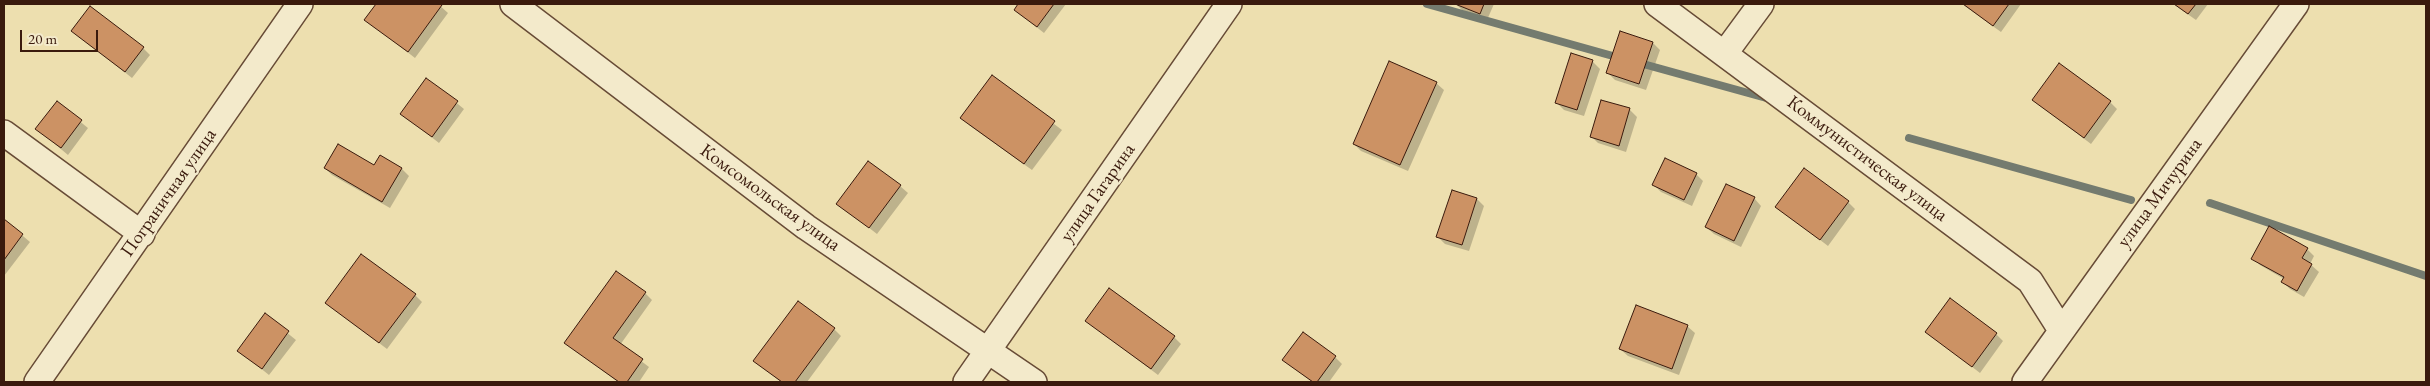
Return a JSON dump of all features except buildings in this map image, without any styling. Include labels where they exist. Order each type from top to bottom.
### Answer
[{"type":"street","name":"Пограничная улица","points":[[37,382],[142,234],[300,4]]},
{"type":"street","name":"Комсомольская улица","points":[[513,4],[806,227],[990,350],[1034,382]]},
{"type":"street","name":"улица Гагарина","points":[[966,382],[1229,4]]},
{"type":"street","name":"Коммунистическая улица","points":[[1657,4],[2030,281],[2061,330]]},
{"type":"street","points":[[1725,53],[1761,4]]},
{"type":"street","name":"улица Мичурина","points":[[2025,382],[2296,4]]},
{"type":"street","points":[[4,133],[142,234]]},
{"type":"waterway","points":[[1427,4],[1620,58]]},
{"type":"waterway","points":[[1636,62],[1770,99]]},
{"type":"waterway","points":[[1909,138],[2131,200]]},
{"type":"waterway","points":[[2210,203],[2426,276]]}]
